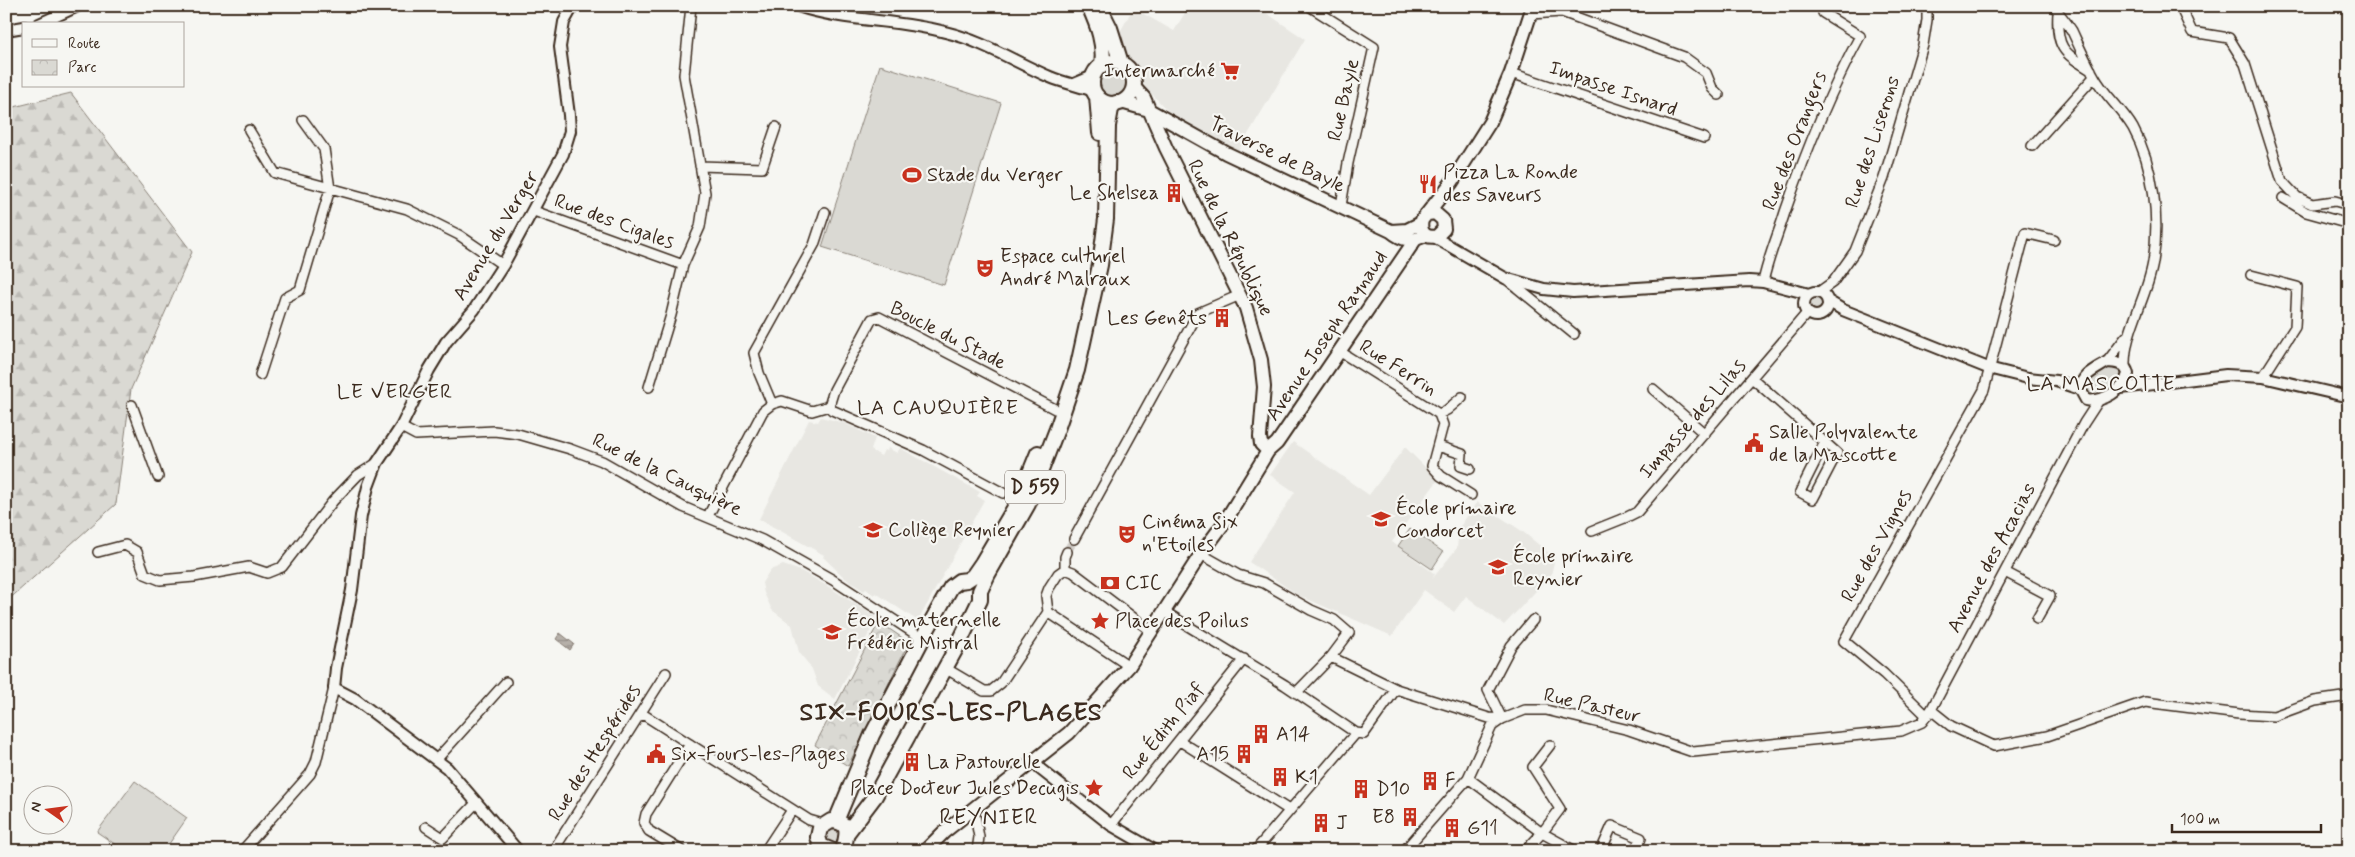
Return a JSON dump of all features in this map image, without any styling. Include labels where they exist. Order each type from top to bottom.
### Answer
[{"type":"main road","points":[[1089,6],[1099,28],[1103,49],[1097,71],[1096,94],[1105,102],[1119,102],[1130,95],[1133,86],[1130,71],[1121,64],[1108,62],[1097,71]]},
{"type":"main road","points":[[1099,6],[1110,28],[1121,64]]},
{"type":"main road","name":"Avenue Joseph Raynaud","points":[[1268,451],[1277,443],[1424,230],[1490,122],[1511,73],[1532,10]]},
{"type":"main road","name":"Traverse de Bayle","points":[[1133,86],[1144,98],[1149,110]]},
{"type":"main road","name":"D 559","points":[[826,826],[951,587],[959,581],[967,580],[980,567],[1018,502],[1055,409],[1072,356],[1093,265],[1100,195],[1100,118],[1096,94]]},
{"type":"main road","name":"Traverse de Bayle","points":[[1119,102],[1149,110],[1226,153],[1341,206],[1391,231],[1399,238],[1424,230],[1435,213],[1443,221]]},
{"type":"main road","name":"D 559","points":[[836,847],[875,796],[945,668],[980,600],[980,592],[1028,504],[1057,429],[1077,370],[1100,265],[1106,219],[1108,126],[1112,109],[1119,102]]},
{"type":"main road","name":"Rue de la République","points":[[1149,110],[1166,148],[1240,295],[1255,334],[1261,360],[1264,387],[1260,437],[1261,444],[1268,451]]},
{"type":"main road","name":"Avenue Joseph Raynaud","points":[[1443,221],[1452,182]]},
{"type":"main road","points":[[1391,231],[1424,230],[1440,234],[1443,221]]},
{"type":"main road","points":[[925,851],[944,832],[1035,761],[1086,715],[1129,666],[1224,523],[1268,451]]},
{"type":"main road","points":[[967,580],[975,584],[980,592]]},
{"type":"main road","points":[[844,825],[836,847],[819,842],[826,826],[844,825]]},
{"type":"street","points":[[43,22],[78,6]]},
{"type":"street","name":"Avenue du Verger","points":[[242,851],[310,774],[316,762],[334,688],[341,670],[357,598],[367,517],[377,463],[401,427],[429,370],[442,349],[474,310],[503,265],[564,154],[570,131],[560,46],[564,22],[573,6]]},
{"type":"street","points":[[649,387],[671,315],[683,265],[700,227],[705,193],[684,74],[691,6]]},
{"type":"street","points":[[798,6],[814,12],[900,22],[946,32],[988,47],[1052,78],[1074,84],[1096,94]]},
{"type":"street","name":"Rue Bayle","points":[[1309,6],[1374,47],[1348,163],[1341,206]]},
{"type":"street","name":"Rue des Orangers","points":[[1763,282],[1809,143],[1832,89],[1860,36],[1823,12],[1822,6]]},
{"type":"street","name":"Rue des Liserons","points":[[1828,300],[1833,282],[1855,250],[1884,178],[1923,44],[1928,20],[1927,6]]},
{"type":"street","points":[[2180,6],[2192,32],[2229,38],[2245,64],[2282,181],[2297,197],[2312,204],[2335,201],[2349,205]]},
{"type":"street","points":[[1532,10],[1559,9],[1684,57],[1706,73],[1712,88],[1719,95]]},
{"type":"street","points":[[2056,9],[2059,44],[2070,58],[2093,73]]},
{"type":"street","points":[[2056,9],[2071,29],[2093,73],[2132,128],[2147,161],[2154,207],[2155,248],[2145,297],[2128,335],[2107,362],[2085,376],[2056,381]]},
{"type":"street","points":[[6,30],[22,28]]},
{"type":"street","points":[[1074,84],[1097,71]]},
{"type":"street","name":"Impasse Isnard","points":[[1511,73],[1704,138]]},
{"type":"street","points":[[2032,146],[2093,73]]},
{"type":"street","points":[[260,375],[285,298],[300,290],[330,189],[324,148],[303,120]]},
{"type":"street","points":[[700,166],[762,168],[776,127]]},
{"type":"street","points":[[249,130],[275,173],[407,209],[459,235],[503,265]]},
{"type":"street","points":[[2283,198],[2306,212],[2349,224]]},
{"type":"street","name":"Rue des Cigales","points":[[534,211],[683,265]]},
{"type":"street","points":[[772,404],[759,373],[754,353],[814,245],[825,212]]},
{"type":"street","points":[[1443,221],[1448,234],[1460,252]]},
{"type":"street","points":[[1424,230],[1505,278],[1574,334]]},
{"type":"street","name":"Rue des Vignes","points":[[1929,713],[1844,641],[1984,390],[1988,368],[2025,233],[2054,240]]},
{"type":"street","points":[[2251,274],[2297,288],[2295,327],[2263,377]]},
{"type":"street","points":[[1505,278],[1544,289],[1573,292],[1720,281],[1763,282],[1814,293],[1843,310],[1988,368],[2028,378],[2056,381],[2080,389],[2086,400],[2099,400],[2121,388],[2226,375],[2263,377],[2349,397]]},
{"type":"street","name":"Rue des Liserons","points":[[1814,293],[1833,282]]},
{"type":"street","points":[[1794,290],[1805,309],[1815,317],[1826,312],[1843,310]]},
{"type":"street","points":[[1805,309],[1814,293]]},
{"type":"street","points":[[1074,540],[1198,314],[1240,295]]},
{"type":"street","points":[[1826,312],[1828,300]]},
{"type":"street","name":"Impasse des Lilas","points":[[1592,531],[1628,518],[1636,512],[1752,378],[1805,309]]},
{"type":"street","name":"Boucle du Stade","points":[[829,406],[834,390],[872,319],[879,317],[1055,409]]},
{"type":"street","points":[[2121,388],[2126,371],[2128,335]]},
{"type":"street","name":"Rue Ferrin","points":[[1339,351],[1439,414],[1443,424],[1432,466],[1441,476],[1471,495]]},
{"type":"street","points":[[2107,362],[2119,364],[2144,385]]},
{"type":"street","points":[[2080,389],[2085,376]]},
{"type":"street","points":[[1752,378],[1825,442],[1837,454],[1813,499],[1800,492],[1825,442]]},
{"type":"street","points":[[1653,389],[1705,434]]},
{"type":"street","name":"Rue Ferrin","points":[[1439,414],[1447,410],[1462,397]]},
{"type":"street","name":"Avenue des Acacias","points":[[2084,423],[2086,400]]},
{"type":"street","name":"Avenue des Acacias","points":[[1929,713],[2084,423],[2099,400]]},
{"type":"street","points":[[708,516],[764,411],[772,404],[782,402],[812,411],[829,406],[832,410],[923,450],[1003,494]]},
{"type":"street","points":[[132,405],[158,477]]},
{"type":"street","name":"Rue de la Cauquière","points":[[401,427],[416,436],[494,431],[518,434],[602,461],[623,471],[669,500],[762,540],[833,580],[923,638]]},
{"type":"street","points":[[1438,446],[1462,454],[1461,466],[1470,470]]},
{"type":"street","points":[[98,552],[125,545],[136,552],[145,574],[160,580],[194,577],[249,567],[267,573],[282,567],[333,501],[358,475],[377,463]]},
{"type":"street","points":[[1065,569],[1066,554]]},
{"type":"street","points":[[1202,554],[1238,575],[1264,583],[1311,610],[1334,620],[1349,633],[1330,657],[1296,693]]},
{"type":"street","points":[[945,668],[977,689],[991,691],[1001,684],[1048,612],[1046,596],[1049,588],[1058,574],[1065,569]]},
{"type":"street","points":[[1065,569],[1151,631]]},
{"type":"street","points":[[2005,572],[2050,596],[2038,619]]},
{"type":"street","points":[[1048,612],[1129,666]]},
{"type":"street","points":[[1165,612],[1244,659],[1356,733],[1364,734],[1396,689]]},
{"type":"street","points":[[1502,719],[1488,690],[1511,646],[1532,620]]},
{"type":"street","points":[[1330,657],[1396,689],[1489,718],[1502,719]]},
{"type":"street","name":"Rue Édith Piaf","points":[[1112,826],[1244,659]]},
{"type":"street","name":"Rue des Hespérides","points":[[553,851],[666,673]]},
{"type":"street","points":[[436,760],[506,682]]},
{"type":"street","points":[[334,688],[355,699],[436,760],[477,802],[518,851]]},
{"type":"street","points":[[1929,713],[1951,726],[1994,746],[2047,736],[2145,702],[2239,714],[2274,716],[2315,701],[2349,696]]},
{"type":"street","name":"Rue Pasteur","points":[[1502,719],[1525,710],[1546,710],[1629,730],[1693,752],[1900,731],[1922,722],[1929,713]]},
{"type":"street","points":[[641,713],[792,810],[809,820],[826,826]]},
{"type":"street","points":[[1404,851],[1468,778],[1492,726],[1502,719]]},
{"type":"street","points":[[1255,851],[1288,810],[1312,786],[1356,733]]},
{"type":"street","points":[[1180,740],[1288,810]]},
{"type":"street","points":[[682,851],[650,831],[644,824],[646,814],[690,744]]},
{"type":"street","points":[[1525,851],[1542,833],[1560,809],[1533,767],[1550,744]]},
{"type":"street","points":[[1035,761],[1040,769],[1112,826],[1156,851]]},
{"type":"street","points":[[1468,778],[1542,833],[1575,851]]},
{"type":"street","points":[[426,827],[443,838],[477,802]]},
{"type":"street","points":[[765,851],[792,810]]},
{"type":"street","points":[[974,810],[979,838],[977,851]]},
{"type":"street","points":[[1601,851],[1612,826],[1642,838],[1636,851]]},
{"type":"shaded area","points":[[1189,6],[1256,6],[1305,39],[1238,151],[1168,111],[1147,89],[1120,46],[1120,32],[1133,8],[1174,31]]},
{"type":"shaded area","name":"Collège Reynier","points":[[821,417],[844,423],[875,438],[871,450],[881,456],[884,450],[887,451],[888,448],[897,453],[900,448],[980,492],[977,496],[984,500],[918,621],[876,593],[874,595],[866,589],[864,591],[846,579],[823,557],[824,555],[759,519],[809,420],[818,422]]},
{"type":"shaded area","points":[[1293,442],[1369,495],[1405,447],[1438,480],[1392,542],[1435,574],[1432,579],[1457,548],[1459,528],[1477,502],[1522,531],[1555,558],[1551,575],[1504,625],[1466,596],[1454,612],[1424,590],[1392,636],[1298,595],[1249,562],[1295,492],[1270,475]]},
{"type":"shaded area","name":"École maternelle Frédéric Mistral","points":[[783,565],[801,571],[877,618],[835,699],[818,686],[812,669],[799,652],[792,625],[772,610],[764,593],[762,583],[770,570]]},
{"type":"shaded area","points":[[560,633],[574,644],[570,650],[556,639]]},
{"type":"green space","points":[[2341,6],[2349,6],[2349,39]]},
{"type":"green space","points":[[1117,62],[1124,65],[1130,71],[1133,82],[1132,90],[1124,99],[1117,102],[1109,102],[1102,99],[1094,90],[1093,78],[1096,71],[1105,63]]},
{"type":"green space","name":"Stade du Verger","points":[[880,65],[1001,103],[944,285],[822,247]]},
{"type":"green space","points":[[71,93],[192,252],[131,389],[116,504],[6,602],[6,109]]},
{"type":"green space","points":[[1816,292],[1825,295],[1828,304],[1825,313],[1816,316],[1807,313],[1804,304],[1807,295]]},
{"type":"green space","points":[[2113,362],[2127,377],[2093,402],[2080,385]]},
{"type":"green space","points":[[1410,529],[1443,552],[1432,569],[1398,546]]},
{"type":"green space","points":[[879,622],[904,639],[906,648],[848,766],[815,745]]},
{"type":"green space","points":[[135,781],[187,818],[164,851],[125,851],[97,832]]},
{"type":"green space","points":[[827,822],[847,833],[833,851],[818,832]]},
{"type":"tunnel","points":[[1067,552],[1074,539]]},
{"type":"place","name":"Intermarché","points":[[1230,71]]},
{"type":"place","name":"Stade du Verger","points":[[912,175]]},
{"type":"place","name":"Pizza La Ronde des Saveurs","points":[[1428,184]]},
{"type":"place","name":"Le Shelsea","points":[[1174,193]]},
{"type":"place","name":"Espace culturel André Malraux","points":[[985,268]]},
{"type":"place","name":"Les Genêts","points":[[1222,318]]},
{"type":"place","name":"Salle Polyvalente de la Mascotte","points":[[1754,443]]},
{"type":"place","name":"École primaire Condorcet","points":[[1381,519]]},
{"type":"place","name":"Collège Reynier","points":[[873,530]]},
{"type":"place","name":"Cinéma Six n'Etoiles","points":[[1127,534]]},
{"type":"place","name":"École primaire Reynier","points":[[1498,567]]},
{"type":"place","name":"CIC","points":[[1110,583]]},
{"type":"place","name":"Place des Poilus","points":[[1100,621]]},
{"type":"place","name":"École maternelle Frédéric Mistral","points":[[832,632]]},
{"type":"place","name":"A14","points":[[1261,734]]},
{"type":"place","name":"Six-Fours-les-Plages","points":[[656,754]]},
{"type":"place","name":"A15","points":[[1244,754]]},
{"type":"place","name":"La Pastourelle","points":[[912,762]]},
{"type":"place","name":"K1","points":[[1280,777]]},
{"type":"place","name":"F","points":[[1430,781]]},
{"type":"place","name":"Place Docteur Jules Decugis","points":[[1094,788]]},
{"type":"place","name":"D10","points":[[1361,789]]},
{"type":"place","name":"E8","points":[[1410,817]]},
{"type":"place","name":"J","points":[[1321,823]]},
{"type":"place","name":"G11","points":[[1452,828]]},
{"type":"district","name":"LA MASCOTTE","points":[[2101,384]]},
{"type":"district","name":"LE VERGER","points":[[395,392]]},
{"type":"district","name":"LA CAUQUIÈRE","points":[[938,408]]},
{"type":"district","name":"SIX-FOURS-LES-PLAGES","points":[[951,713]]},
{"type":"district","name":"REYNIER","points":[[989,818]]}]
